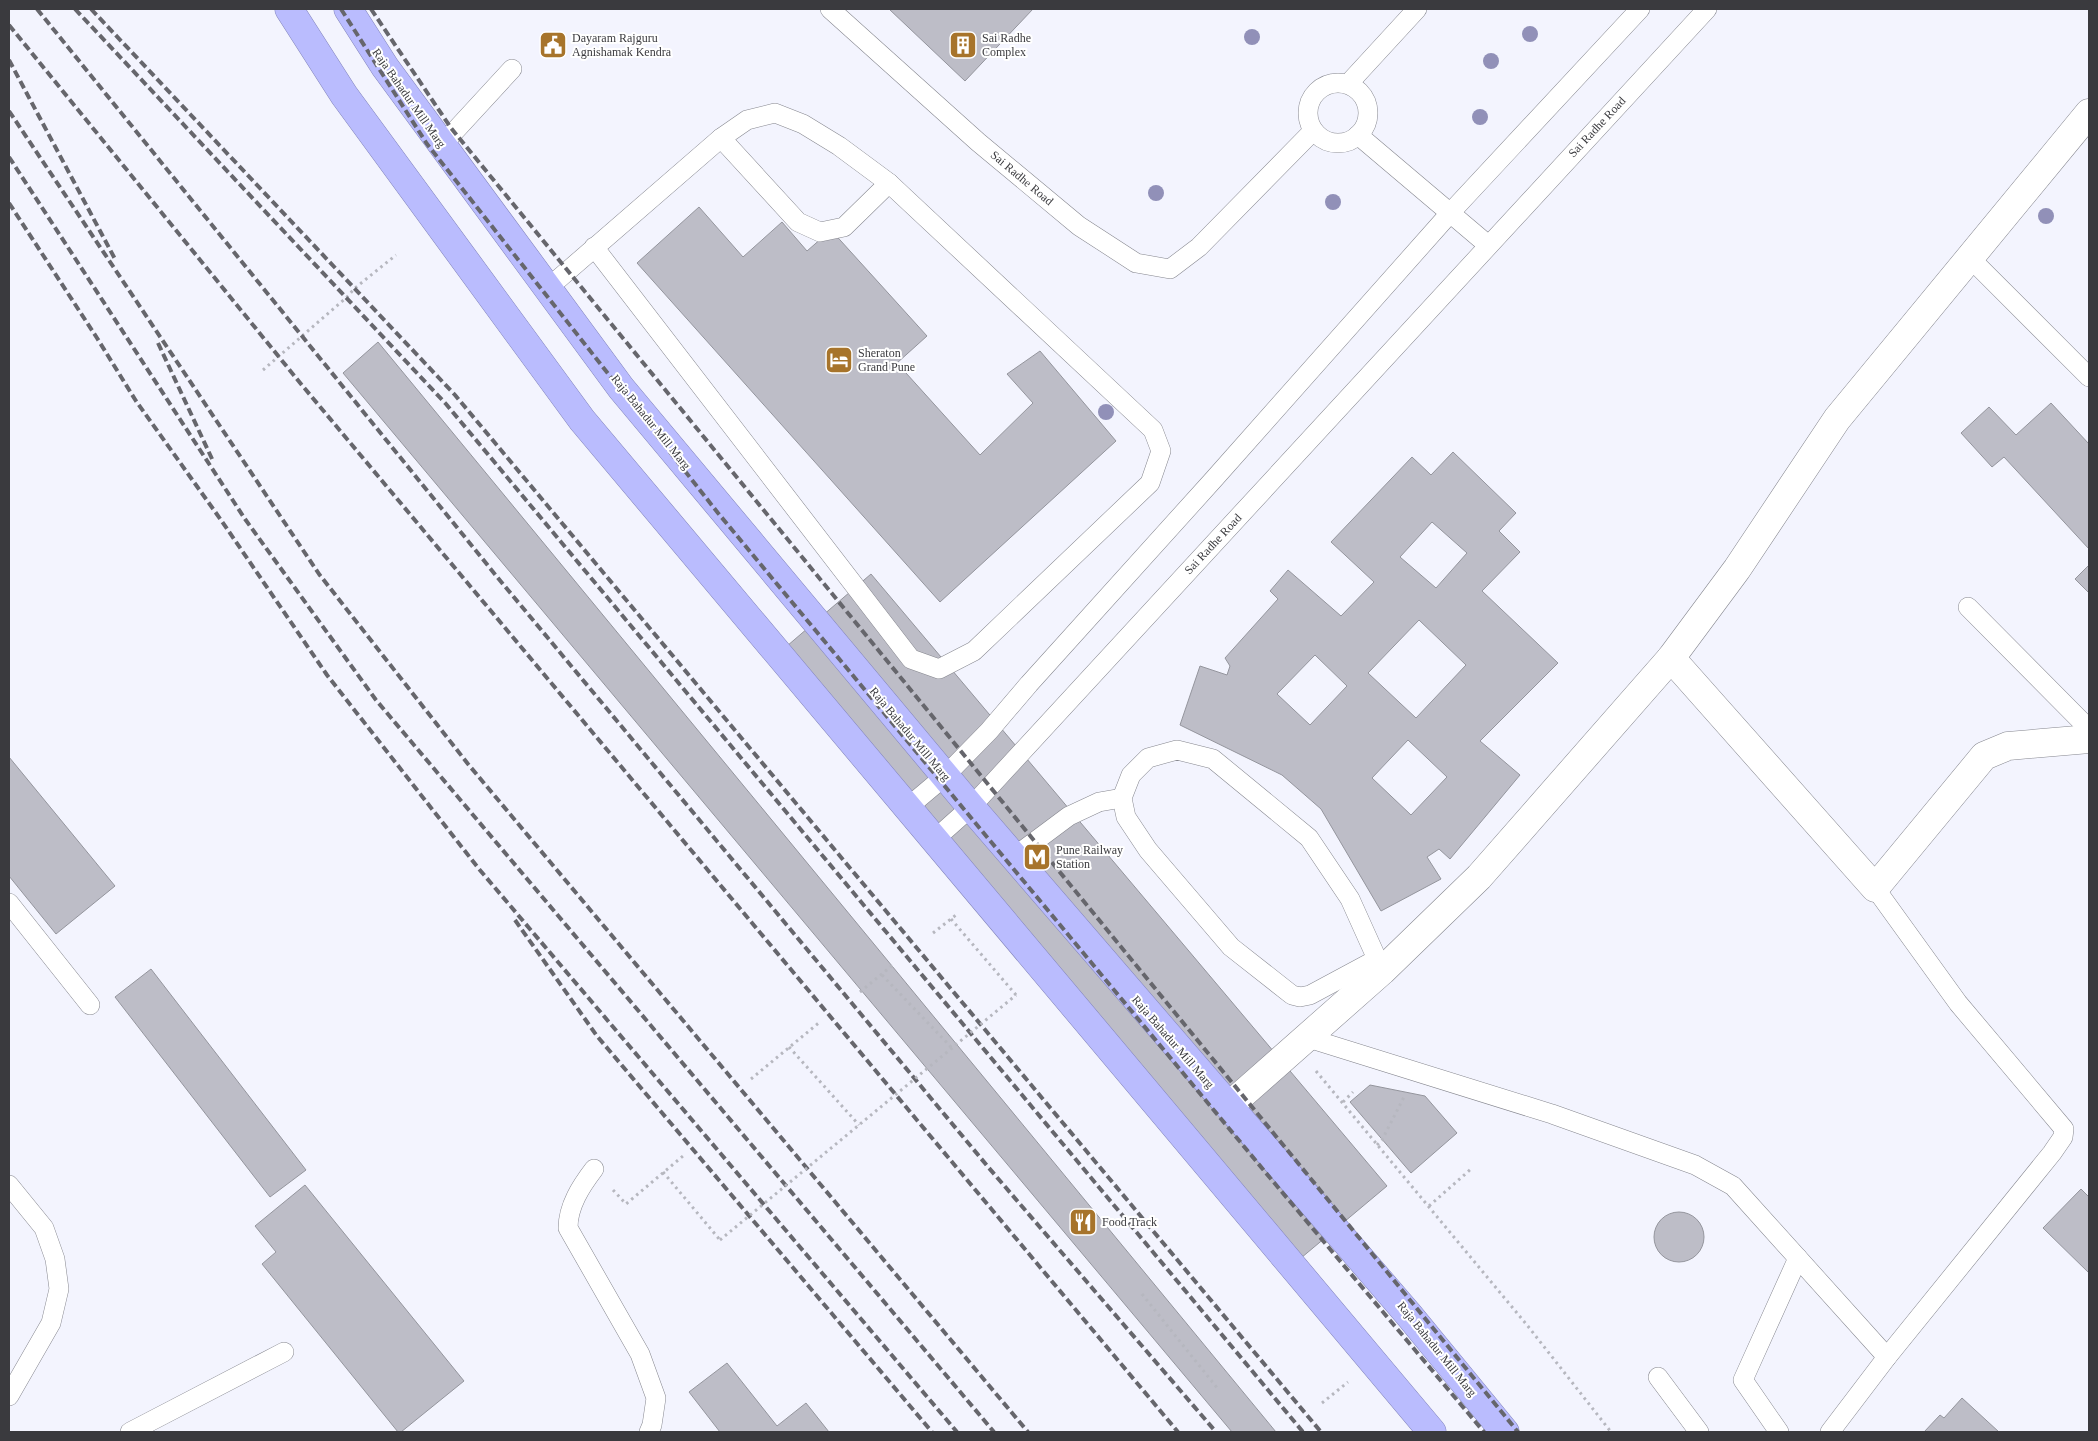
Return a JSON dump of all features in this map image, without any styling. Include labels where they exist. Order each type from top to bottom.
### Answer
[{"type":"highway","points":[[289,9],[344,95],[582,420],[1432,1432]]},
{"type":"highway","name":"Raja Bahadur Mill Marg","points":[[348,9],[385,67],[622,388],[971,807],[1409,1315],[1505,1432]]},
{"type":"street","points":[[1229,1106],[1308,1038],[1380,965],[1479,877],[1671,658],[1737,570],[1837,419],[2089,113]]},
{"type":"street","points":[[1671,658],[1875,888],[1984,756],[2008,746],[2089,739]]},
{"type":"lane","name":"Sai Radhe Road","points":[[830,9],[978,142],[1079,226],[1136,264],[1170,269],[1199,247],[1313,131]]},
{"type":"lane","points":[[1348,84],[1417,9]]},
{"type":"lane","points":[[907,808],[945,776],[990,731],[1028,684],[1451,212],[1640,9]]},
{"type":"lane","name":"Sai Radhe Road","points":[[934,840],[971,807],[1706,9]]},
{"type":"lane","points":[[442,145],[512,70]]},
{"type":"lane","points":[[1339,82],[1357,89],[1364,97],[1368,107],[1368,117],[1358,135],[1340,143],[1320,138],[1313,131],[1307,112],[1309,103],[1320,88],[1329,83],[1339,82]]},
{"type":"lane","points":[[548,288],[594,247],[721,138],[747,120],[775,113],[803,124],[839,146],[889,183],[1153,430],[1161,451],[1150,483],[974,651],[939,669],[911,659],[594,247]]},
{"type":"lane","points":[[1358,135],[1488,245]]},
{"type":"lane","points":[[721,138],[798,222],[820,232],[844,227],[889,183]]},
{"type":"lane","points":[[1970,258],[2089,377]]},
{"type":"lane","points":[[1968,607],[2089,729]]},
{"type":"lane","points":[[1177,750],[1213,759],[1309,838],[1350,899],[1380,965],[1310,995],[1300,997],[1292,995],[1231,947],[1148,850],[1126,817],[1122,798],[1131,775],[1148,758],[1177,750]]},
{"type":"lane","points":[[1014,857],[1069,816],[1099,802],[1122,798]]},
{"type":"lane","points":[[1830,1432],[1887,1357],[2052,1153],[2063,1137],[2064,1129],[1958,1003],[1875,888]]},
{"type":"lane","points":[[9,903],[90,1005]]},
{"type":"lane","points":[[1308,1038],[1552,1114],[1706,1169],[1733,1186],[1887,1357]]},
{"type":"lane","points":[[594,1169],[583,1184],[568,1214],[568,1228],[640,1354],[656,1398],[652,1426],[648,1432]]},
{"type":"lane","points":[[9,1185],[44,1228],[55,1259],[59,1289],[51,1323],[9,1396]]},
{"type":"lane","points":[[1779,1432],[1743,1380],[1798,1258]]},
{"type":"lane","points":[[130,1432],[284,1352]]},
{"type":"lane","points":[[1658,1377],[1699,1432]]},
{"type":"path","points":[[263,370],[355,288],[396,255]]},
{"type":"path","points":[[933,933],[962,910]]},
{"type":"path","points":[[663,1172],[720,1240],[1016,995],[951,919]]},
{"type":"path","points":[[860,992],[894,964]]},
{"type":"path","points":[[882,974],[952,1048]]},
{"type":"path","points":[[751,1079],[821,1021]]},
{"type":"path","points":[[789,1047],[859,1125]]},
{"type":"path","points":[[1314,1068],[1528,1325],[1611,1432]]},
{"type":"path","points":[[1343,1102],[1354,1092]]},
{"type":"path","points":[[1377,1144],[1382,1140],[1406,1093]]},
{"type":"path","points":[[594,1169],[626,1204],[683,1156]]},
{"type":"path","points":[[1429,1206],[1471,1169]]},
{"type":"path","points":[[1142,1294],[1218,1389]]},
{"type":"path","points":[[1322,1404],[1350,1380]]},
{"type":"building","name":"Sai Radhe Complex","points":[[889,9],[1033,9],[965,81]]},
{"type":"building","points":[[699,207],[743,257],[782,222],[807,251],[831,230],[927,336],[897,363],[980,455],[1033,403],[1007,374],[1040,351],[1116,441],[940,602],[637,263]]},
{"type":"building","points":[[378,342],[1276,1432],[1232,1432],[343,373]]},
{"type":"building","points":[[2051,403],[2089,444],[2089,549],[2004,457],[1992,467],[1961,433],[1989,407],[2016,435]]},
{"type":"building","points":[[1453,452],[1516,513],[1499,531],[1520,552],[1482,591],[1558,663],[1480,741],[1520,775],[1450,859],[1439,849],[1427,857],[1441,879],[1381,911],[1321,809],[1282,775],[1180,725],[1200,666],[1227,675],[1230,666],[1225,658],[1278,599],[1270,591],[1288,570],[1341,616],[1374,582],[1331,542],[1412,457],[1431,475]],"holes":[[[1432,522],[1467,553],[1436,588],[1400,557]],[[1419,620],[1466,665],[1416,718],[1368,673]],[[1315,655],[1347,686],[1310,725],[1277,694]],[[1408,740],[1447,777],[1411,815],[1372,778]]]},
{"type":"building","points":[[2089,565],[2089,593],[2075,579]]},
{"type":"building","name":"Pune Railway Station","points":[[871,574],[1387,1186],[1301,1258],[787,646]]},
{"type":"building","points":[[9,757],[115,886],[56,934],[9,876]]},
{"type":"building","points":[[151,969],[306,1170],[270,1197],[115,997]]},
{"type":"building","points":[[1370,1085],[1425,1096],[1457,1133],[1411,1173],[1350,1102]]},
{"type":"building","points":[[305,1185],[464,1381],[401,1432],[398,1432],[262,1264],[276,1252],[255,1226]]},
{"type":"building","points":[[2081,1189],[2089,1197],[2089,1273],[2043,1228]]},
{"type":"building","points":[[1674,1212],[1684,1212],[1697,1219],[1704,1232],[1704,1242],[1697,1255],[1684,1262],[1674,1262],[1665,1258],[1658,1251],[1654,1242],[1654,1232],[1658,1223],[1665,1216]]},
{"type":"building","points":[[727,1363],[777,1426],[806,1403],[829,1432],[720,1432],[689,1392]]},
{"type":"building","points":[[1962,1398],[1999,1432],[1924,1432],[1940,1415],[1944,1418]]},
{"type":"railway","points":[[37,9],[498,578],[989,1168],[1216,1432]]},
{"type":"railway","points":[[75,9],[446,404],[1303,1432]]},
{"type":"railway","points":[[91,9],[455,395],[1321,1432]]},
{"type":"railway","points":[[341,9],[427,144],[718,513],[1266,1173],[1484,1432]]},
{"type":"railway","points":[[371,9],[451,128],[1518,1432]]},
{"type":"railway","points":[[9,25],[301,384],[1178,1432]]},
{"type":"railway","points":[[9,60],[115,259]]},
{"type":"railway","points":[[9,111],[319,574],[468,764],[1028,1432]]},
{"type":"railway","points":[[9,157],[245,519],[376,700],[994,1432]]},
{"type":"railway","points":[[9,203],[136,401],[221,520],[327,675],[479,869],[957,1432]]},
{"type":"railway","points":[[158,343],[213,461]]},
{"type":"railway","points":[[515,920],[597,1036],[932,1432]]},
{"type":"place","name":"Dayaram Rajguru Agnishamak Kendra","points":[[553,45]]},
{"type":"place","name":"Sai Radhe Complex","points":[[963,45]]},
{"type":"place","name":"Sheraton Grand Pune","points":[[839,360]]},
{"type":"place","name":"Pune Railway Station","points":[[1037,857]]},
{"type":"place","name":"Food Track","points":[[1083,1222]]}]
